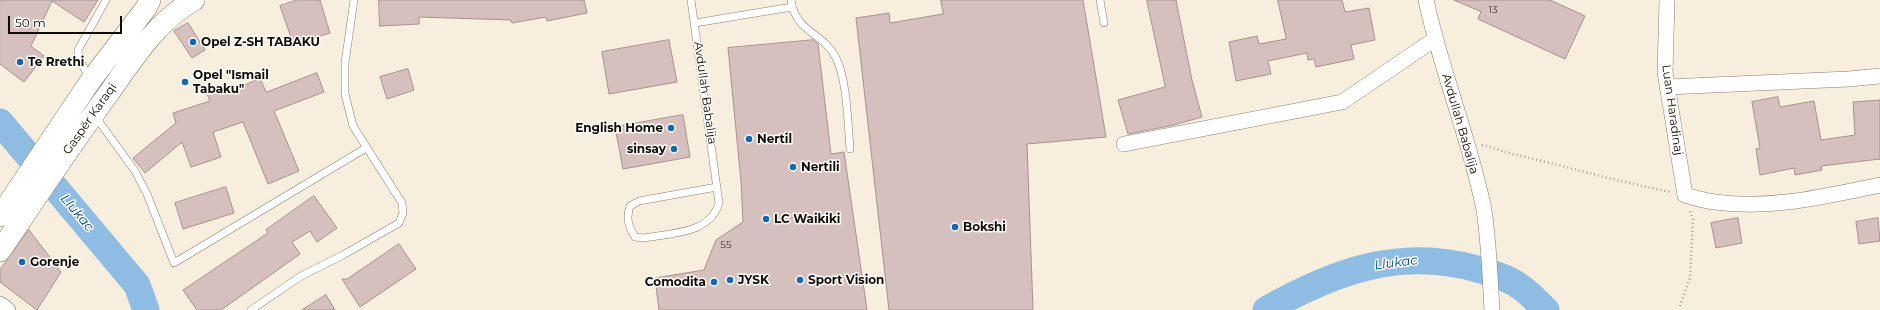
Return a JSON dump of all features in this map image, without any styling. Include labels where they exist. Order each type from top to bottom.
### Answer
[{"type":"main road","name":"Gaspër Karaqi","points":[[0,216],[91,80],[146,8],[150,0]]},
{"type":"main road","name":"Gaspër Karaqi","points":[[0,251],[88,122],[128,67],[168,19],[194,0]]},
{"type":"street","name":"Avdullah Babalija","points":[[1426,0],[1436,39],[1468,144],[1484,211],[1492,310]]},
{"type":"street","name":"Luan Haradinaj","points":[[1666,0],[1665,72],[1685,195]]},
{"type":"street","points":[[1124,144],[1342,102],[1436,39]]},
{"type":"street","points":[[1667,87],[1849,79],[1880,76]]},
{"type":"street","points":[[1685,195],[1714,202],[1750,205],[1797,200],[1880,185]]},
{"type":"street","points":[[0,304],[8,310]]},
{"type":"lane","points":[[91,80],[79,59],[78,50],[106,0]]},
{"type":"lane","points":[[251,310],[301,276],[343,255],[399,223],[403,213],[402,203],[353,126],[345,94],[345,63],[354,0]]},
{"type":"lane","name":"Avdullah Babalija","points":[[692,0],[719,196],[717,210],[709,222],[701,227],[644,238],[635,236],[630,230],[628,222],[630,206],[639,201],[717,187]]},
{"type":"lane","points":[[1100,0],[1104,23]]},
{"type":"lane","points":[[695,23],[792,3],[798,21],[825,43],[835,56],[842,74],[850,149]]},
{"type":"lane","points":[[88,122],[135,172],[174,263],[366,148]]},
{"type":"path","points":[[1468,144],[1486,146],[1511,154],[1578,169],[1628,184],[1685,195],[1693,219],[1690,278],[1680,306]]},
{"type":"building","points":[[0,0],[98,0],[84,22],[52,1],[31,46],[44,56],[24,82],[0,64]]},
{"type":"building","points":[[297,0],[320,0],[330,33],[314,38],[313,36],[293,43],[280,6]]},
{"type":"building","points":[[379,0],[584,0],[587,13],[547,21],[546,17],[512,23],[511,20],[419,17],[419,24],[380,26]]},
{"type":"building","name":"Bokshi","points":[[941,0],[1083,0],[1106,137],[1027,144],[1033,310],[889,310],[856,18],[889,13],[890,23],[943,14]]},
{"type":"building","points":[[1147,0],[1176,0],[1192,80],[1202,117],[1174,125],[1128,134],[1118,100],[1165,87]]},
{"type":"building","points":[[1278,0],[1342,0],[1345,12],[1369,8],[1375,40],[1351,45],[1354,59],[1316,67],[1314,59],[1308,60],[1307,53],[1268,61],[1271,74],[1236,81],[1229,42],[1257,36],[1259,44],[1286,39]]},
{"type":"building","points":[[1454,0],[1550,0],[1585,16],[1565,59],[1478,19],[1481,12]]},
{"type":"building","points":[[188,23],[205,50],[192,58],[174,31]]},
{"type":"building","points":[[669,40],[677,82],[609,94],[602,52]]},
{"type":"building","name":"Nertili","points":[[813,40],[818,44],[831,154],[844,152],[867,310],[659,310],[655,278],[704,270],[716,240],[743,222],[741,181],[728,48]]},
{"type":"building","points":[[408,69],[414,90],[387,99],[380,77]]},
{"type":"building","points":[[317,73],[324,92],[274,111],[299,171],[268,184],[243,122],[213,132],[221,157],[191,167],[182,142],[145,173],[133,158],[176,123],[173,113],[210,101],[207,94],[232,85],[234,90],[260,78],[266,92]]},
{"type":"building","points":[[1778,97],[1780,107],[1814,101],[1821,140],[1855,135],[1853,102],[1880,100],[1880,159],[1821,166],[1822,170],[1795,175],[1794,168],[1760,175],[1756,149],[1760,148],[1752,102]]},
{"type":"building","points":[[683,115],[690,157],[623,169],[615,127]]},
{"type":"building","points":[[226,187],[234,213],[183,229],[175,203]]},
{"type":"building","points":[[314,196],[337,228],[317,242],[310,231],[292,242],[300,254],[221,310],[197,310],[183,290],[268,233],[266,230]]},
{"type":"building","points":[[1738,218],[1742,243],[1716,248],[1711,223]]},
{"type":"building","points":[[1878,218],[1880,241],[1859,244],[1856,222]]},
{"type":"building","points":[[29,230],[61,272],[37,310],[0,282],[0,270]]},
{"type":"building","points":[[399,244],[416,269],[360,307],[342,279],[347,279]]},
{"type":"building","points":[[326,295],[335,310],[302,310]]},
{"type":"waterway","name":"Llukac","points":[[0,122],[137,285],[146,310]]},
{"type":"waterway","name":"Llukac","points":[[1266,310],[1316,284],[1367,267],[1394,262],[1421,261],[1448,263],[1477,269],[1504,278],[1523,288],[1546,310]]},
{"type":"place","name":"Opel Z-SH TABAKU","points":[[193,42]]},
{"type":"place","name":"Te Rrethi","points":[[20,62]]},
{"type":"place","name":"Opel \"Ismail Tabaku\"","points":[[185,82]]},
{"type":"place","name":"English Home","points":[[671,128]]},
{"type":"place","name":"Nertil","points":[[749,139]]},
{"type":"place","name":"sinsay","points":[[674,149]]},
{"type":"place","name":"Nertili","points":[[793,167]]},
{"type":"place","name":"LC Waikiki","points":[[766,219]]},
{"type":"place","name":"Bokshi","points":[[955,227]]},
{"type":"place","name":"Gorenje","points":[[22,262]]},
{"type":"place","name":"JYSK","points":[[730,280]]},
{"type":"place","name":"Sport Vision","points":[[800,280]]},
{"type":"place","name":"Comodita","points":[[714,282]]}]
